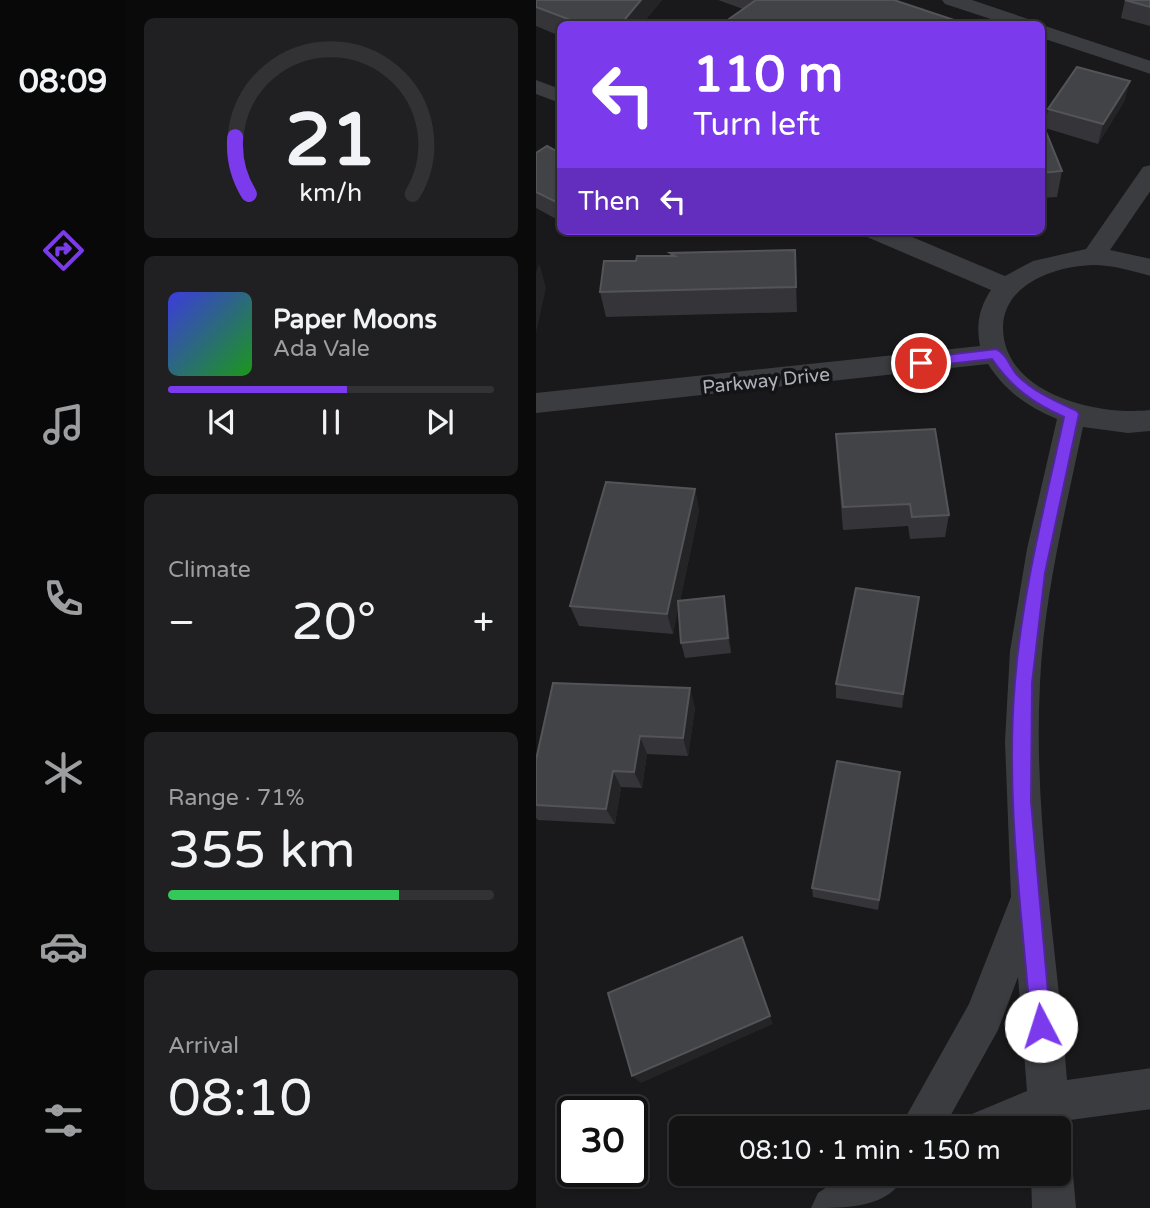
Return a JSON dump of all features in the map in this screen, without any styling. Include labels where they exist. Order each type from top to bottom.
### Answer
[{"type":"street","points":[[952,0],[1015,21]]},
{"type":"street","points":[[1045,32],[1150,68]]},
{"type":"street","points":[[536,86],[557,96]]},
{"type":"street","points":[[1093,257],[1150,172]]},
{"type":"street","points":[[885,235],[1007,287]]},
{"type":"street","points":[[1150,268],[1126,261],[1093,257],[1060,261],[1030,270],[1007,287],[994,307],[990,330],[996,354],[1012,378],[1038,399],[1072,414],[1108,422],[1150,420]]},
{"type":"street","name":"Parkway Drive","points":[[536,404],[996,354]]},
{"type":"street","points":[[1072,414],[1037,573],[1023,683],[1022,802],[1028,898],[1049,1116],[1150,1088]]},
{"type":"street","points":[[927,1116],[984,1016],[1028,898]]},
{"type":"street","points":[[833,1208],[867,1186]]},
{"type":"street","points":[[1053,1186],[1054,1208]]},
{"type":"building","points":[[536,0],[641,0],[624,21],[573,21],[536,7]]},
{"type":"building","points":[[756,0],[894,0],[957,21],[726,21]]},
{"type":"building","points":[[1125,0],[1150,0],[1150,7]]},
{"type":"building","points":[[1077,67],[1130,81],[1103,124],[1048,109]]},
{"type":"building","points":[[1045,129],[1062,171],[1045,173]]},
{"type":"building","points":[[547,146],[557,151],[557,202],[536,192],[536,153]]},
{"type":"building","points":[[795,250],[796,287],[600,292],[604,261],[636,261],[637,256],[675,256],[670,253]]},
{"type":"building","points":[[935,429],[949,515],[912,517],[910,504],[843,507],[836,434]]},
{"type":"building","points":[[606,482],[695,489],[667,614],[570,606]]},
{"type":"building","points":[[856,588],[919,597],[903,694],[836,684]]},
{"type":"building","points":[[724,596],[728,638],[681,643],[678,601]]},
{"type":"building","points":[[553,683],[690,688],[683,738],[640,736],[634,772],[613,771],[606,809],[536,805],[536,760]]},
{"type":"building","points":[[837,761],[900,772],[879,900],[812,888]]},
{"type":"building","points":[[742,937],[770,1016],[632,1076],[608,993]]},
{"type":"route","points":[[921,363],[996,354],[1012,378],[1038,399],[1072,414],[1037,573],[1023,683],[1022,802],[1028,898],[1041,1026]]}]
